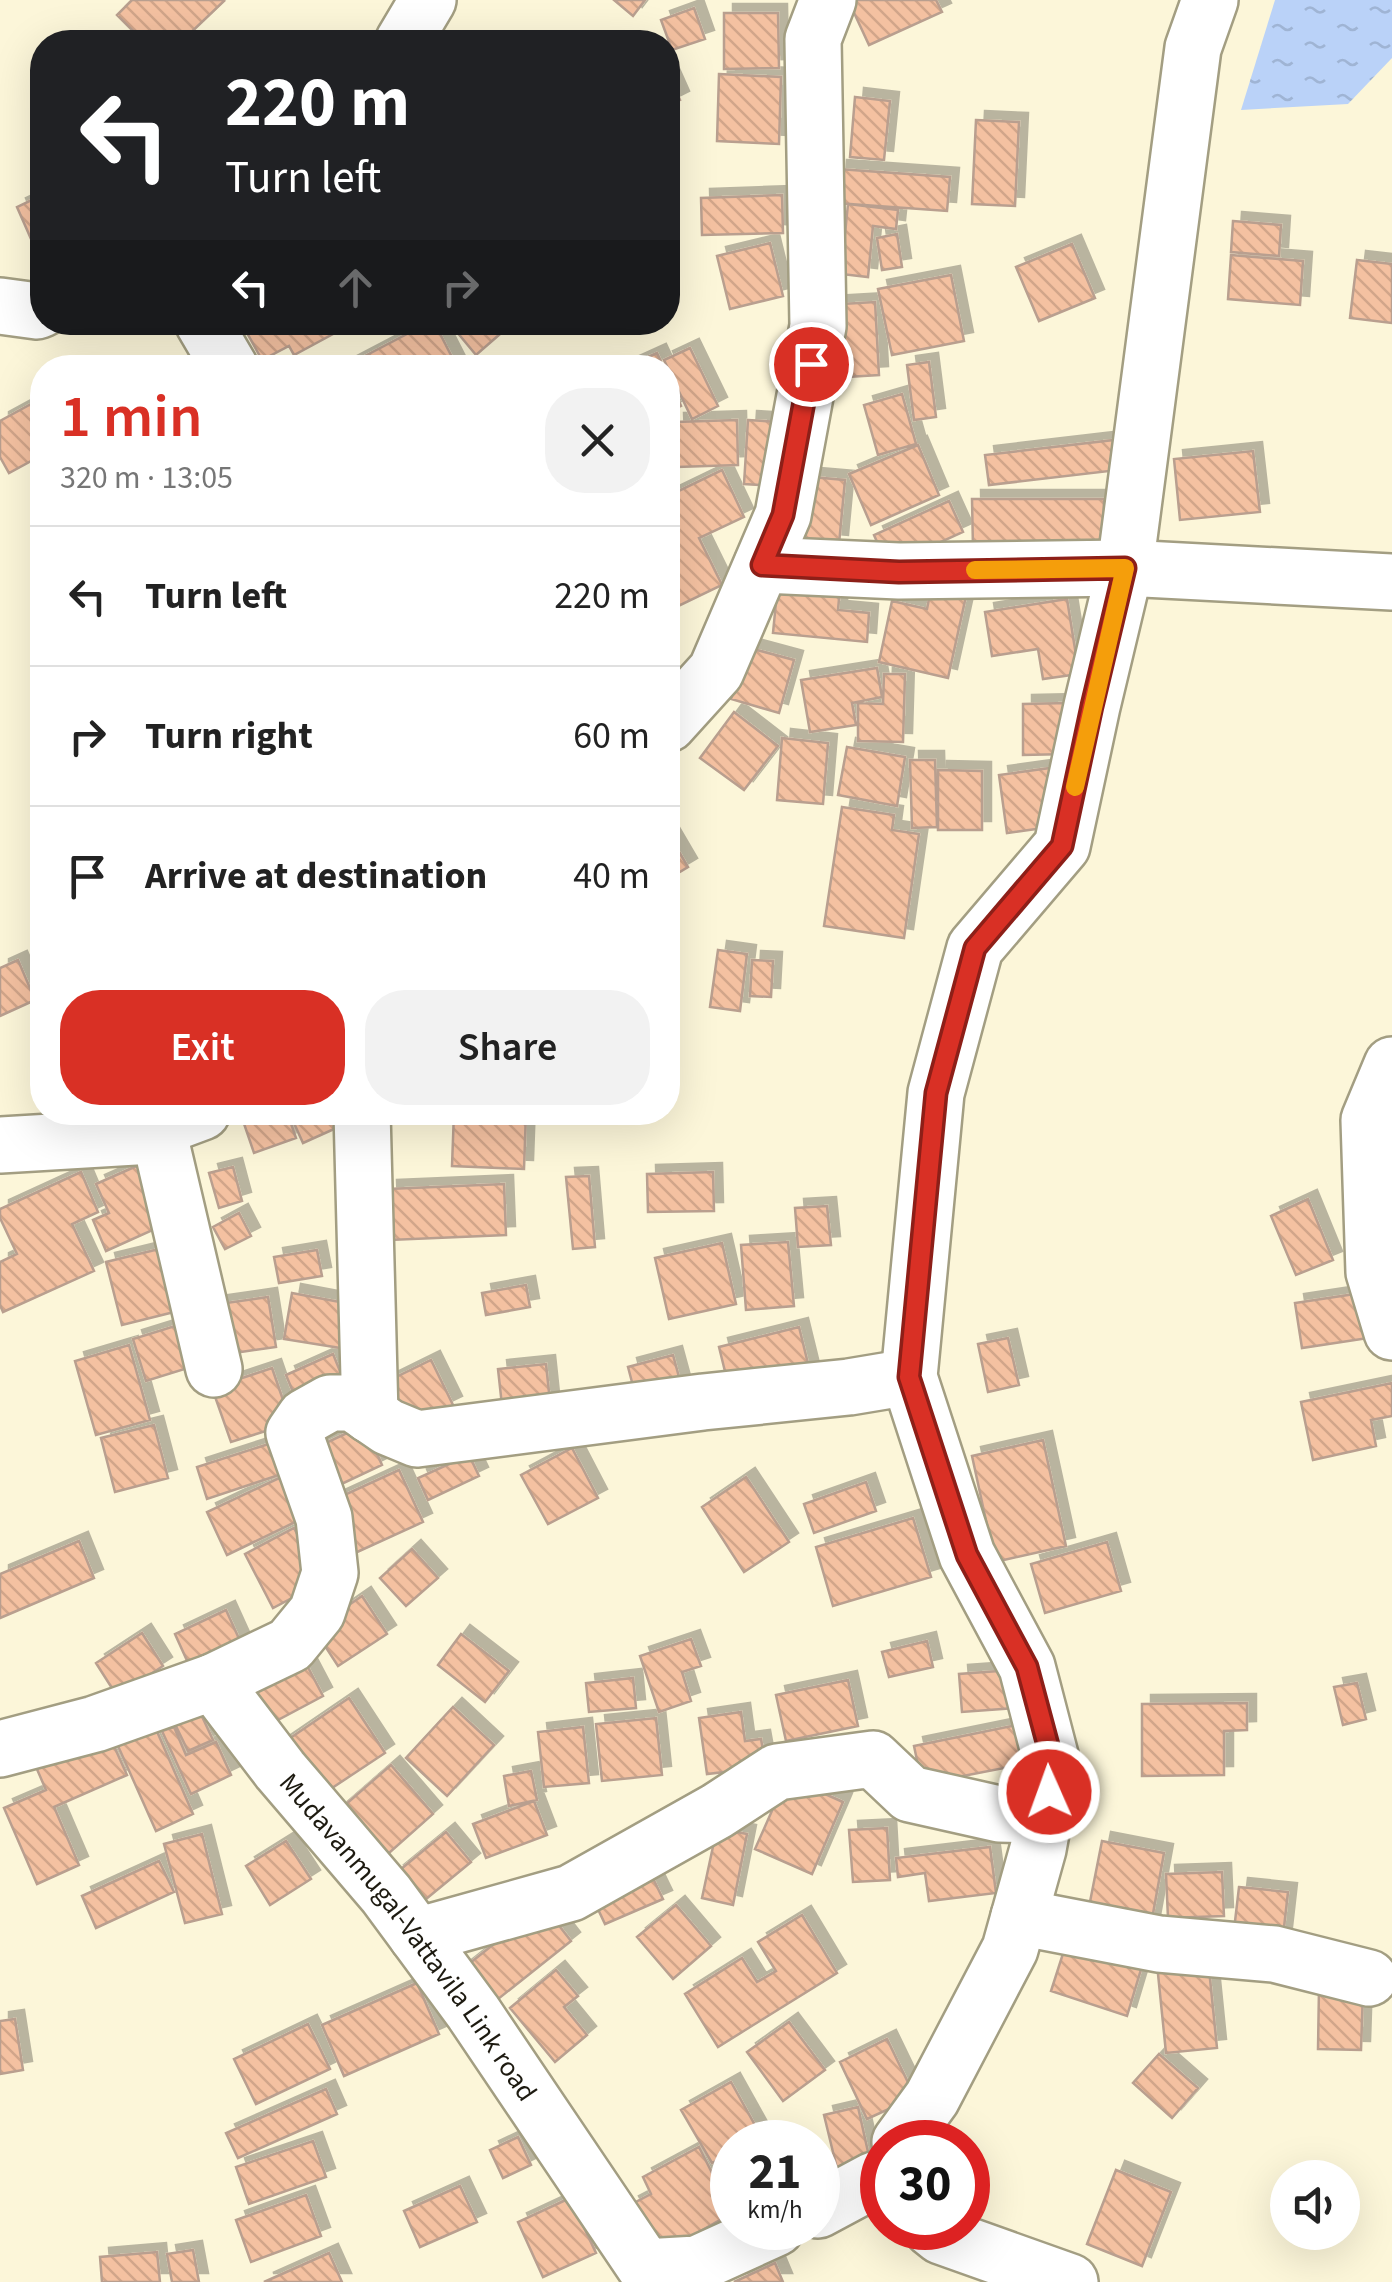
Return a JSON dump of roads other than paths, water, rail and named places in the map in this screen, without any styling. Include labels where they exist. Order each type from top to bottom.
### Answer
[{"type":"street","points":[[410,30],[428,0]]},
{"type":"street","points":[[680,710],[716,670],[783,515],[818,326],[813,39],[828,0]]},
{"type":"street","points":[[918,2120],[1010,1949],[1054,1768],[1027,1667],[967,1555],[909,1377],[936,1093],[975,948],[1062,846],[1125,568],[1192,48],[1210,0]]},
{"type":"street","points":[[0,306],[30,310]]},
{"type":"street","points":[[762,565],[899,572],[1125,568],[1392,582]]},
{"type":"street","points":[[1392,1065],[1370,1120],[1374,1272],[1392,1328]]},
{"type":"street","points":[[0,1144],[136,1137],[169,1125]]},
{"type":"street","points":[[181,1125],[214,1369]]},
{"type":"street","points":[[362,1125],[370,1415]]},
{"type":"street","points":[[0,1749],[95,1724],[213,1682],[290,1645],[317,1612],[330,1573],[324,1518],[294,1433],[305,1417],[330,1403],[354,1402],[388,1427],[418,1439],[909,1377]]},
{"type":"street","name":"Mudavanmugal-Vattavila Link road","points":[[213,1682],[280,1770],[386,1894],[666,2274],[723,2250]]},
{"type":"street","points":[[417,1936],[570,1893],[717,1811],[777,1772],[872,1759],[910,1794],[999,1814],[1044,1816]]},
{"type":"street","points":[[1019,1917],[1159,1944],[1274,1954],[1369,1978]]},
{"type":"street","points":[[980,2250],[1070,2282]]},
{"type":"water","points":[[1275,0],[1392,0],[1392,58],[1348,104],[1241,110]]}]
